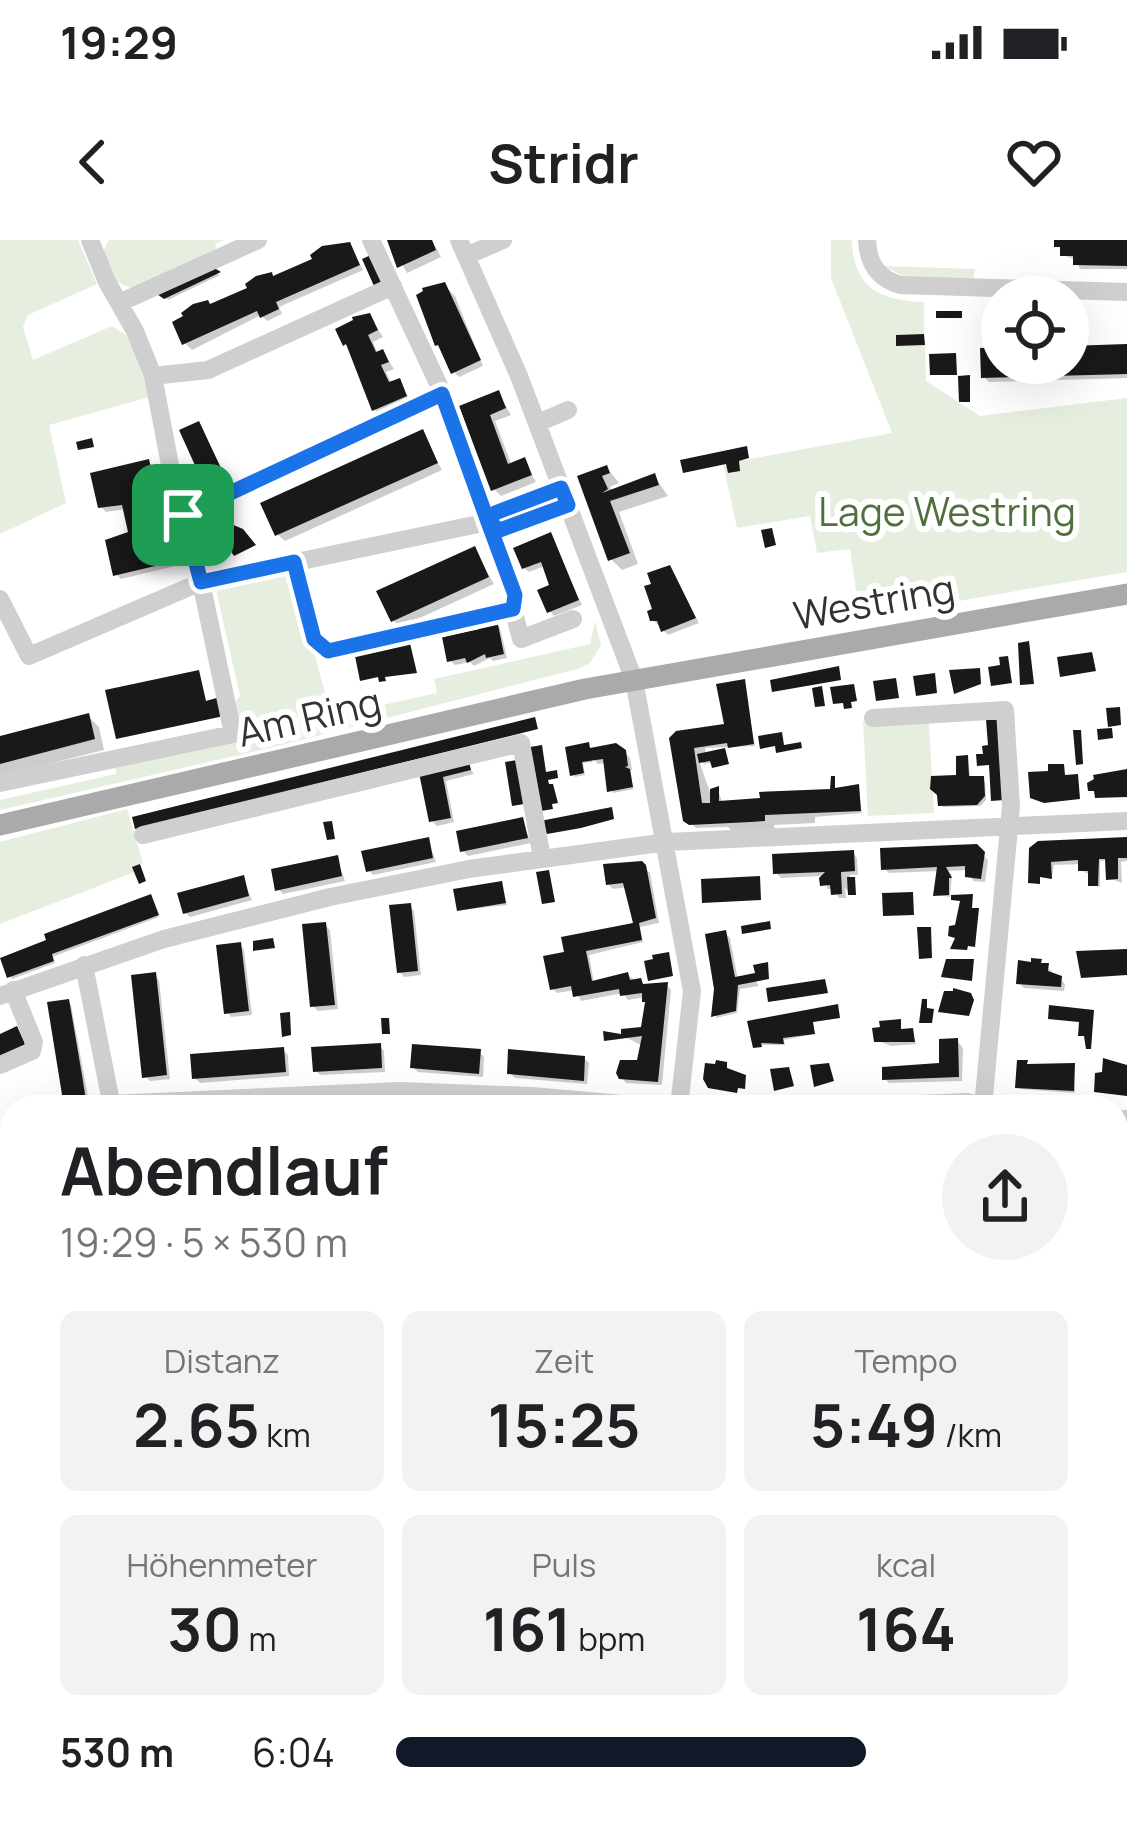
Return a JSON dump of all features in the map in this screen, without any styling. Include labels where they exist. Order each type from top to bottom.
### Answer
[{"type":"main road","name":"Westring","points":[[634,680],[1127,595]]},
{"type":"main road","name":"Am Ring","points":[[0,825],[634,680]]},
{"type":"street","points":[[119,303],[258,240]]},
{"type":"street","points":[[371,240],[442,394],[515,595],[513,609],[521,639],[573,619]]},
{"type":"street","points":[[503,240],[462,248],[538,423],[634,680],[692,991],[680,1095]]},
{"type":"street","points":[[867,240],[873,266],[884,279],[900,285],[1127,292]]},
{"type":"street","points":[[0,782],[233,734],[153,376],[94,241]]},
{"type":"street","points":[[153,376],[208,370],[392,286]]},
{"type":"street","points":[[183,515],[442,394]]},
{"type":"street","points":[[538,423],[568,410]]},
{"type":"street","points":[[0,599],[29,656],[201,582],[488,522],[500,530],[564,496]]},
{"type":"street","points":[[294,562],[314,639],[328,651],[513,609]]},
{"type":"street","points":[[873,718],[1005,710],[1009,826],[986,1095]]},
{"type":"street","points":[[142,836],[520,743],[542,858]]},
{"type":"street","points":[[0,1065],[32,1051],[34,1042],[7,993],[184,934],[330,897],[542,858],[667,842],[1127,821]]},
{"type":"street","points":[[84,965],[109,1095]]},
{"type":"street","points":[[322,1095],[399,1091],[505,1095]]},
{"type":"green space","points":[[0,240],[78,240],[97,284],[28,315],[23,327],[33,360],[112,326],[129,337],[150,397],[49,425],[66,503],[0,534]]},
{"type":"green space","points":[[109,240],[224,240],[215,244],[218,254],[135,290],[115,281],[102,253]]},
{"type":"green space","name":"Lage Westring","points":[[831,240],[852,240],[858,270],[872,289],[895,299],[924,302],[924,334],[897,335],[896,345],[925,345],[926,381],[980,416],[1127,398],[1127,572],[860,618],[850,549],[817,553],[810,516],[737,528],[723,464],[892,433],[831,278]]},
{"type":"green space","points":[[884,266],[975,269],[973,281],[907,278]]},
{"type":"green space","points":[[283,570],[294,577],[327,700],[351,712],[437,693],[434,679],[590,644],[595,621],[601,645],[590,663],[577,669],[274,747],[0,810],[0,800],[116,774],[115,763],[240,741],[234,703],[240,696],[216,590],[223,582]]},
{"type":"green space","points":[[908,718],[929,723],[934,813],[868,816],[863,722]]},
{"type":"green space","points":[[127,809],[143,863],[133,867],[135,872],[0,924],[0,842]]},
{"type":"building","points":[[387,240],[432,240],[436,250],[397,268]]},
{"type":"building","points":[[1054,240],[1127,240],[1127,266],[1073,265],[1073,256],[1060,256]]},
{"type":"building","points":[[350,242],[360,265],[276,302],[279,309],[260,318],[257,311],[182,345],[172,322],[193,304],[208,300],[210,304],[247,288],[245,284],[256,276],[272,272],[273,276],[312,259],[310,255],[322,246]]},
{"type":"building","points":[[371,255],[383,282],[374,286],[362,259]]},
{"type":"building","points":[[211,266],[221,272],[164,299],[154,292]]},
{"type":"building","points":[[445,282],[481,360],[451,374],[416,295],[422,288]]},
{"type":"building","points":[[936,311],[962,311],[962,318],[936,318]]},
{"type":"building","points":[[370,313],[378,330],[368,335],[376,352],[383,349],[389,362],[381,365],[389,382],[400,378],[407,396],[372,411],[346,344],[343,346],[335,329],[352,317]]},
{"type":"building","points":[[924,334],[925,345],[896,346],[896,335]]},
{"type":"building","points":[[1127,344],[1127,374],[1089,375],[1089,345]]},
{"type":"building","points":[[956,353],[957,375],[930,375],[929,354]]},
{"type":"building","points":[[970,375],[970,402],[959,402],[958,376]]},
{"type":"building","points":[[499,390],[506,408],[490,415],[508,464],[525,457],[532,475],[491,491],[459,406]]},
{"type":"building","points":[[199,421],[227,481],[199,496],[190,475],[198,472],[179,430]]},
{"type":"building","points":[[423,429],[438,463],[275,536],[260,503]]},
{"type":"building","points":[[92,438],[94,447],[78,450],[76,442]]},
{"type":"building","points":[[747,446],[749,458],[739,461],[740,471],[728,473],[726,464],[683,473],[680,460]]},
{"type":"building","points":[[149,459],[172,562],[113,576],[105,540],[128,532],[122,505],[98,508],[90,473]]},
{"type":"building","points":[[607,465],[610,473],[602,476],[608,489],[602,493],[655,473],[659,485],[610,501],[630,553],[608,561],[577,476]]},
{"type":"building","points":[[231,524],[243,529],[256,545],[234,556],[227,546],[215,549],[209,528]]},
{"type":"building","points":[[772,528],[776,545],[765,548],[761,530]]},
{"type":"building","points":[[551,532],[579,600],[547,613],[537,590],[549,585],[541,562],[522,569],[513,548]]},
{"type":"building","points":[[475,546],[489,577],[391,622],[376,591]]},
{"type":"building","points":[[670,565],[696,618],[661,632],[657,621],[650,621],[647,611],[652,609],[644,586],[651,584],[647,573]]},
{"type":"building","points":[[497,620],[504,654],[486,658],[485,654],[467,663],[465,658],[447,662],[442,637]]},
{"type":"building","points":[[409,639],[417,673],[379,682],[378,677],[360,681],[355,656]]},
{"type":"building","points":[[1029,641],[1034,684],[1020,685],[1018,643]]},
{"type":"building","points":[[1092,652],[1096,671],[1060,677],[1057,657]]},
{"type":"building","points":[[1008,656],[1012,683],[991,686],[988,667],[1000,665],[999,657]]},
{"type":"building","points":[[839,666],[841,680],[772,692],[770,680]]},
{"type":"building","points":[[980,668],[981,684],[954,694],[949,670]]},
{"type":"building","points":[[199,670],[206,701],[220,697],[224,716],[116,739],[105,690]]},
{"type":"building","points":[[935,673],[937,693],[916,696],[913,676]]},
{"type":"building","points":[[896,678],[899,698],[876,701],[873,681]]},
{"type":"building","points":[[745,679],[754,744],[694,748],[702,803],[710,803],[710,789],[719,786],[719,801],[760,798],[759,792],[830,789],[831,776],[835,776],[835,788],[859,784],[861,811],[765,815],[765,821],[751,822],[689,825],[683,821],[669,738],[676,731],[724,724],[716,684]]},
{"type":"building","points":[[854,684],[857,701],[851,702],[852,708],[833,704],[830,687]]},
{"type":"building","points":[[822,686],[825,706],[815,707],[812,688]]},
{"type":"building","points":[[1120,707],[1121,725],[1108,727],[1106,708]]},
{"type":"building","points":[[89,713],[95,739],[0,764],[0,736]]},
{"type":"building","points":[[535,717],[538,729],[135,829],[132,817]]},
{"type":"building","points":[[999,719],[1004,800],[991,801],[989,765],[977,766],[976,754],[983,754],[982,746],[988,745],[986,720]]},
{"type":"building","points":[[1112,728],[1113,738],[1098,740],[1097,729]]},
{"type":"building","points":[[1073,730],[1081,730],[1083,764],[1076,765]]},
{"type":"building","points":[[782,732],[784,745],[801,742],[802,748],[776,753],[775,746],[760,749],[758,736]]},
{"type":"building","points":[[589,742],[590,748],[616,743],[626,750],[625,767],[630,769],[633,787],[607,792],[603,759],[582,762],[584,773],[570,776],[565,747]]},
{"type":"building","points":[[542,745],[546,772],[557,770],[558,778],[548,780],[558,803],[541,811],[530,747]]},
{"type":"building","points":[[725,748],[729,764],[712,768],[710,761],[699,763],[697,754]]},
{"type":"building","points":[[968,755],[969,776],[984,776],[985,796],[977,805],[938,806],[937,795],[930,789],[931,776],[956,775],[956,756]]},
{"type":"building","points":[[517,760],[524,804],[512,806],[505,762]]},
{"type":"building","points":[[469,762],[471,770],[443,777],[451,818],[429,822],[419,773]]},
{"type":"building","points":[[1048,764],[1064,764],[1065,775],[1078,774],[1080,799],[1044,803],[1030,798],[1028,772],[1048,771]]},
{"type":"building","points":[[1127,769],[1127,797],[1095,798],[1094,791],[1088,791],[1093,775]]},
{"type":"building","points":[[612,807],[614,819],[581,828],[547,834],[540,821]]},
{"type":"building","points":[[523,817],[528,838],[460,852],[456,831]]},
{"type":"building","points":[[332,821],[335,839],[327,840],[323,822]]},
{"type":"building","points":[[429,837],[433,858],[366,872],[361,851]]},
{"type":"building","points":[[1127,837],[1127,858],[1118,858],[1118,879],[1106,880],[1105,859],[1099,859],[1098,886],[1088,886],[1088,871],[1078,871],[1078,860],[1051,862],[1052,879],[1040,877],[1040,884],[1028,883],[1029,848],[1038,841]]},
{"type":"building","points":[[977,844],[985,852],[981,879],[965,877],[965,866],[946,867],[952,878],[949,895],[933,896],[937,867],[881,870],[880,848]]},
{"type":"building","points":[[854,850],[855,871],[841,872],[842,894],[831,895],[830,885],[820,886],[819,878],[825,872],[773,874],[772,854]]},
{"type":"building","points":[[338,855],[342,876],[275,891],[271,869]]},
{"type":"building","points":[[642,861],[656,918],[639,923],[642,940],[586,951],[592,981],[628,972],[630,980],[641,978],[643,984],[668,982],[658,1082],[619,1079],[616,1073],[620,1060],[637,1060],[642,1036],[604,1041],[603,1031],[621,1034],[621,1029],[641,1027],[642,993],[620,996],[619,989],[573,997],[571,986],[550,990],[543,956],[564,952],[561,937],[633,923],[623,883],[606,885],[603,864]]},
{"type":"building","points":[[140,864],[146,881],[139,884],[132,867]]},
{"type":"building","points":[[549,870],[555,902],[542,904],[536,872]]},
{"type":"building","points":[[244,875],[249,896],[183,914],[177,893]]},
{"type":"building","points":[[760,876],[761,900],[702,903],[701,879]]},
{"type":"building","points":[[847,877],[855,877],[856,895],[848,895]]},
{"type":"building","points":[[502,881],[506,903],[457,911],[453,889]]},
{"type":"building","points":[[913,892],[914,915],[883,916],[882,893]]},
{"type":"building","points":[[151,894],[159,915],[52,954],[54,961],[7,978],[0,958],[46,940],[44,934]]},
{"type":"building","points":[[973,894],[972,908],[979,908],[975,947],[950,949],[955,938],[948,936],[949,926],[955,925],[960,901],[951,900],[951,895]]},
{"type":"building","points":[[411,903],[418,971],[397,973],[389,905]]},
{"type":"building","points":[[770,921],[771,929],[742,934],[741,926]]},
{"type":"building","points":[[326,922],[335,1005],[310,1007],[302,924]]},
{"type":"building","points":[[917,927],[931,927],[932,958],[919,959]]},
{"type":"building","points":[[726,930],[735,977],[755,973],[753,965],[768,962],[769,979],[738,985],[736,1011],[711,1017],[714,989],[705,934]]},
{"type":"building","points":[[273,938],[275,948],[253,951],[253,941]]},
{"type":"building","points":[[241,942],[249,1011],[224,1014],[216,945]]},
{"type":"building","points":[[1127,949],[1127,975],[1081,978],[1076,951]]},
{"type":"building","points":[[669,952],[673,976],[648,981],[644,961]]},
{"type":"building","points":[[1031,958],[1049,963],[1048,971],[1062,976],[1061,987],[1016,984],[1018,960],[1031,962]]},
{"type":"building","points":[[946,959],[974,959],[972,981],[941,977]]},
{"type":"building","points":[[156,972],[167,1075],[142,1078],[131,975]]},
{"type":"building","points":[[825,979],[828,993],[768,1002],[766,988]]},
{"type":"building","points":[[953,988],[971,993],[969,1016],[938,1012],[944,991]]},
{"type":"building","points":[[69,999],[85,1095],[62,1095],[47,1002]]},
{"type":"building","points":[[922,999],[927,999],[927,1008],[934,1009],[932,1023],[919,1023]]},
{"type":"building","points":[[838,1004],[840,1018],[813,1022],[815,1034],[753,1048],[747,1021]]},
{"type":"building","points":[[1049,1005],[1094,1010],[1091,1049],[1086,1049],[1084,1036],[1078,1036],[1079,1022],[1048,1019]]},
{"type":"building","points":[[290,1012],[291,1035],[282,1037],[280,1013]]},
{"type":"building","points":[[381,1018],[389,1018],[390,1034],[382,1034]]},
{"type":"building","points":[[901,1019],[901,1029],[913,1028],[915,1042],[874,1042],[872,1028],[880,1027],[879,1021]]},
{"type":"building","points":[[17,1026],[26,1046],[0,1058],[0,1034]]},
{"type":"building","points":[[958,1038],[959,1077],[882,1080],[882,1067],[939,1063],[939,1039]]},
{"type":"building","points":[[381,1043],[382,1068],[313,1072],[311,1047]]},
{"type":"building","points":[[412,1044],[481,1049],[479,1074],[410,1068]]},
{"type":"building","points":[[284,1047],[286,1072],[192,1079],[190,1054]]},
{"type":"building","points":[[508,1049],[585,1056],[584,1081],[507,1074]]},
{"type":"building","points":[[1103,1058],[1127,1065],[1127,1095],[1094,1092],[1095,1073],[1102,1072]]},
{"type":"building","points":[[716,1060],[746,1075],[745,1089],[738,1088],[737,1093],[708,1088],[703,1079],[705,1063]]},
{"type":"building","points":[[1017,1060],[1075,1063],[1074,1091],[1015,1088]]},
{"type":"building","points":[[829,1063],[834,1081],[814,1087],[810,1065]]},
{"type":"building","points":[[789,1067],[794,1086],[774,1091],[770,1069]]},
{"type":"route","points":[[183,515],[201,582],[294,562],[314,639],[328,651],[513,609],[515,595],[488,522],[500,530],[568,505],[561,488],[495,513],[488,522],[442,394],[183,515]]}]
